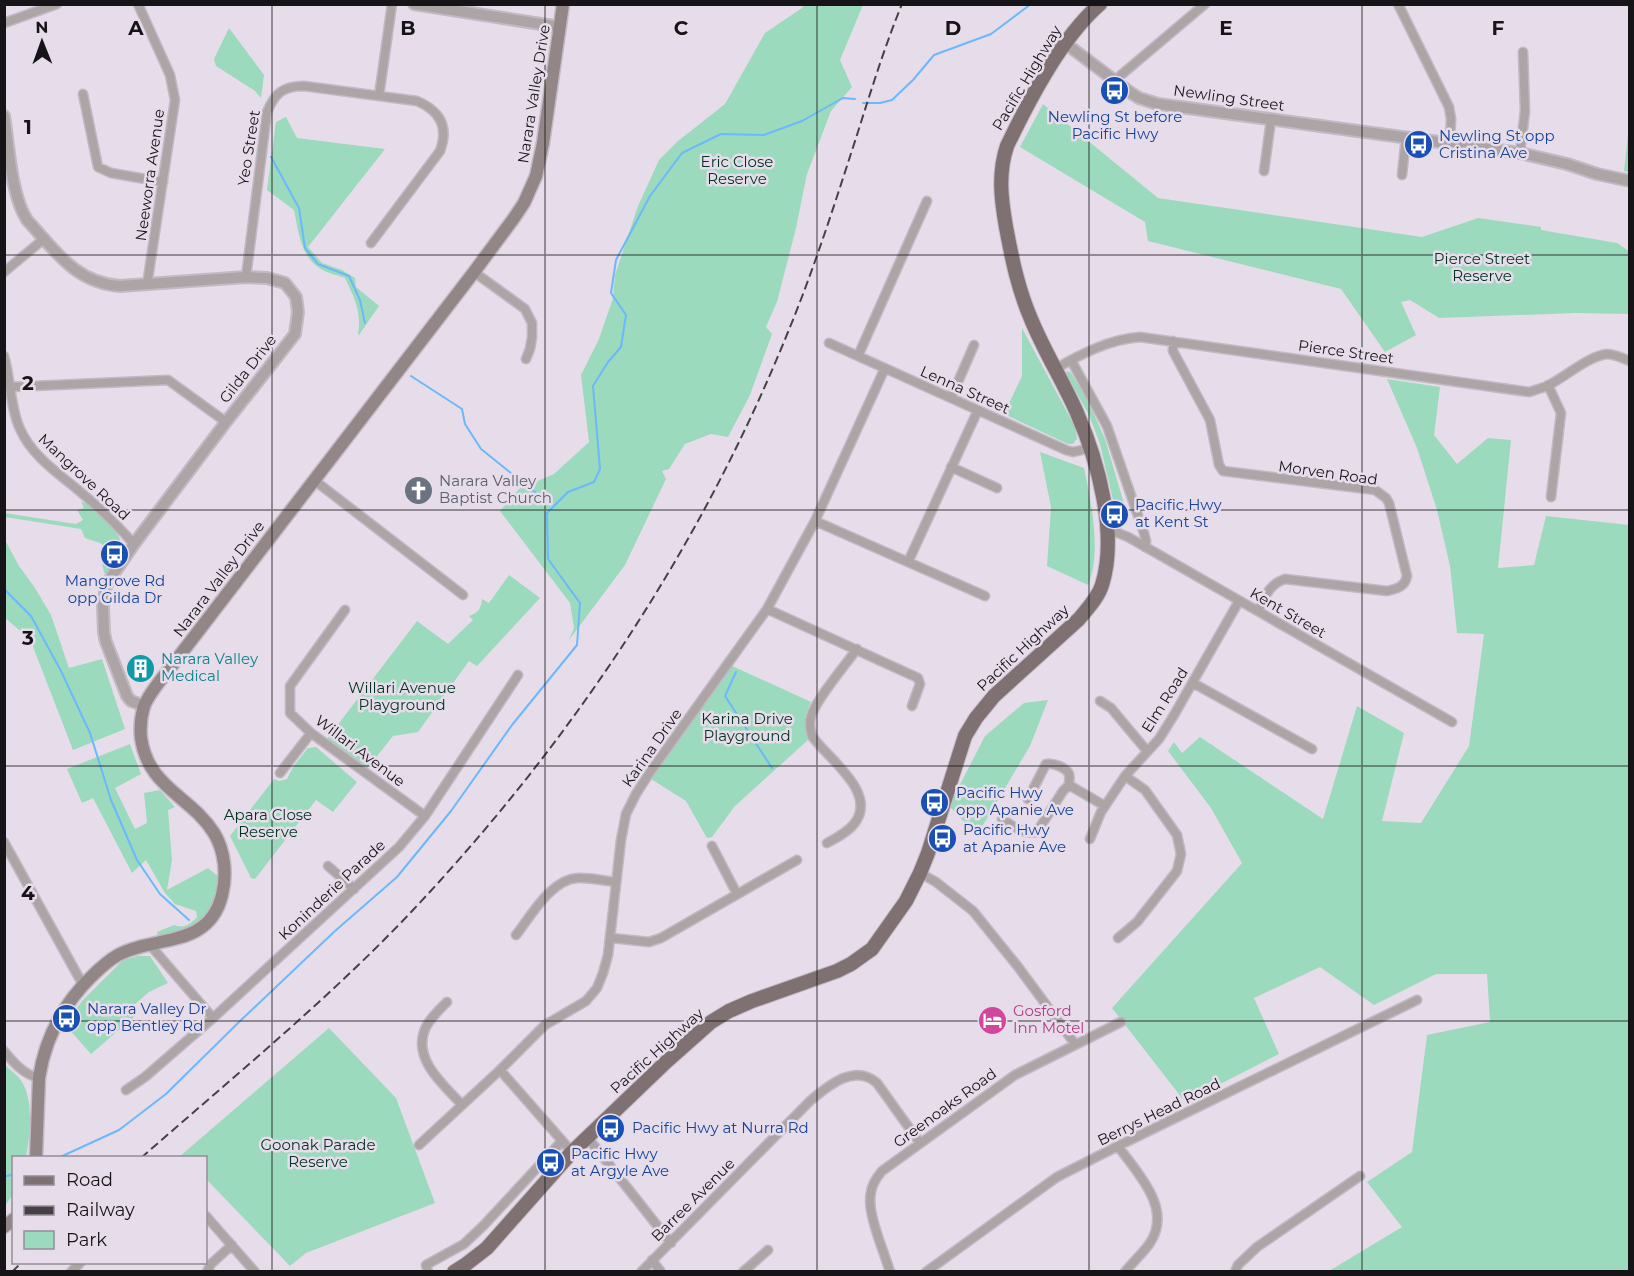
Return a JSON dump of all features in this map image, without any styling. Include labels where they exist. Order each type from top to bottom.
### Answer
[{"type":"main road","name":"Narara Valley Drive","points":[[36,1156],[39,1078],[44,1052],[53,1028],[66,1006],[83,985],[108,961],[137,947],[181,938],[197,930],[214,915],[220,902],[224,883],[223,853],[207,824],[165,784],[148,764],[140,731],[145,706],[167,672],[474,272],[524,203],[536,176],[543,143],[563,4]]},
{"type":"main road","name":"Pacific Highway","points":[[454,1272],[487,1248],[572,1152],[711,1022],[752,1001],[837,971],[862,957],[879,941],[906,901],[920,873],[965,736],[976,718],[994,696],[1079,619],[1101,587],[1107,562],[1108,532],[1104,503],[1091,448],[1076,410],[1037,335],[1019,288],[1012,260],[1001,183],[1001,170],[1012,135],[1065,43],[1082,21],[1100,4]]},
{"type":"street","points":[[4,24],[57,4]]},
{"type":"street","name":"Neeworra Avenue","points":[[138,4],[170,75],[175,100],[147,285]]},
{"type":"street","points":[[379,96],[392,4]]},
{"type":"street","points":[[414,4],[560,27]]},
{"type":"street","points":[[1114,81],[1205,4]]},
{"type":"street","points":[[1398,4],[1449,107],[1450,143]]},
{"type":"street","name":"Newling Street","points":[[1065,43],[1139,98],[1158,104],[1520,153],[1544,157],[1597,174],[1629,181]]},
{"type":"street","points":[[1520,153],[1525,111],[1523,52]]},
{"type":"street","name":"Yeo Street","points":[[246,277],[267,112],[274,98],[283,89],[296,86],[417,101],[433,110],[441,122],[444,130],[440,151],[371,243]]},
{"type":"street","points":[[82,94],[98,167],[111,173],[163,182]]},
{"type":"street","name":"Gilda Drive","points":[[4,116],[18,203],[27,220],[78,273],[93,281],[108,285],[147,285],[246,277],[267,278],[285,283],[296,297],[298,312],[295,334],[134,544],[106,587],[103,607],[106,642],[124,691],[131,701],[145,706]]},
{"type":"street","points":[[1264,171],[1271,120]]},
{"type":"street","points":[[1402,175],[1406,137]]},
{"type":"street","points":[[858,356],[927,201]]},
{"type":"street","points":[[4,272],[45,238]]},
{"type":"street","points":[[474,272],[525,309],[532,323],[530,349],[526,359]]},
{"type":"street","name":"Pierce Street","points":[[1055,369],[1117,340],[1140,337],[1529,392],[1548,385],[1595,358],[1607,354],[1629,361]]},
{"type":"street","name":"Morven Road","points":[[1173,341],[1173,351],[1210,420],[1220,469],[1375,490],[1389,503],[1407,576],[1404,584],[1387,591],[1285,579],[1270,587],[1258,611]]},
{"type":"street","name":"Lenna Street","points":[[829,343],[1065,450],[1073,452],[1091,448]]},
{"type":"street","points":[[951,398],[974,345]]},
{"type":"street","name":"Mangrove Road","points":[[4,356],[19,428],[34,451],[114,522],[134,544]]},
{"type":"street","points":[[1071,360],[1100,412],[1113,441],[1146,541],[1145,547]]},
{"type":"street","name":"Karina Drive","points":[[419,1145],[545,1025],[586,1001],[597,988],[611,938],[626,814],[636,794],[767,609],[815,521],[885,368]]},
{"type":"street","points":[[11,387],[168,380],[226,422]]},
{"type":"street","points":[[1548,385],[1561,413],[1551,497]]},
{"type":"street","points":[[908,562],[978,410]]},
{"type":"street","points":[[951,467],[997,488]]},
{"type":"street","points":[[314,480],[463,595]]},
{"type":"street","points":[[815,521],[985,596]]},
{"type":"street","name":"Kent Street","points":[[1108,532],[1118,533],[1145,547],[1452,722]]},
{"type":"street","name":"Elm Road","points":[[1090,839],[1101,812],[1125,776],[1159,739],[1239,601]]},
{"type":"street","points":[[767,609],[918,678],[920,684],[912,706]]},
{"type":"street","name":"Willari Avenue","points":[[345,610],[290,686],[290,713],[311,733],[425,816]]},
{"type":"street","points":[[827,843],[852,826],[861,811],[861,803],[851,781],[812,736],[811,717],[815,706],[857,649]]},
{"type":"street","name":"Koninderie Parade","points":[[126,1090],[145,1077],[213,1018],[399,847],[425,816],[518,675]]},
{"type":"street","points":[[1192,683],[1312,749]]},
{"type":"street","points":[[1100,701],[1111,708],[1147,751]]},
{"type":"street","points":[[280,772],[311,733]]},
{"type":"street","points":[[1002,819],[1028,833],[1037,832],[1069,785],[1069,773],[1049,763],[1029,799]]},
{"type":"street","points":[[1118,938],[1137,922],[1177,871],[1180,854],[1177,835],[1145,790],[1125,776]]},
{"type":"street","points":[[1069,785],[1105,806]]},
{"type":"street","points":[[4,842],[83,985]]},
{"type":"street","points":[[712,846],[737,894]]},
{"type":"street","points":[[611,938],[649,942],[655,940],[796,860]]},
{"type":"street","points":[[328,866],[354,889]]},
{"type":"street","points":[[920,873],[936,882],[973,911],[1075,1044]]},
{"type":"street","points":[[516,935],[551,891],[562,882],[578,878],[616,882]]},
{"type":"street","points":[[150,945],[213,1018]]},
{"type":"street","name":"Berrys Head Road","points":[[926,1272],[1057,1177],[1417,1000]]},
{"type":"street","points":[[447,1002],[424,1030],[422,1050],[428,1066],[462,1105]]},
{"type":"street","name":"Greenoaks Road","points":[[890,1272],[873,1217],[871,1191],[882,1171],[1015,1075],[1121,1022]]},
{"type":"street","points":[[4,1051],[19,1068],[39,1078]]},
{"type":"street","points":[[500,1070],[572,1152]]},
{"type":"street","name":"Barree Avenue","points":[[641,1272],[810,1101],[846,1077],[855,1074],[864,1075],[877,1083],[920,1143]]},
{"type":"street","points":[[588,1138],[671,1243]]},
{"type":"street","points":[[428,1272],[426,1265],[464,1244],[562,1141]]},
{"type":"street","points":[[1118,1146],[1154,1199],[1158,1216],[1150,1243],[1125,1272]]},
{"type":"street","points":[[1235,1272],[1238,1265],[1257,1247],[1360,1176]]},
{"type":"street","points":[[207,1217],[255,1272]]},
{"type":"street","points":[[207,1272],[211,1264],[232,1245]]},
{"type":"street","points":[[743,1272],[768,1250]]},
{"type":"street","points":[[652,1260],[661,1272]]},
{"type":"green space","name":"Eric Close Reserve","points":[[804,4],[863,5],[840,60],[852,87],[831,111],[807,174],[777,302],[766,327],[772,334],[750,395],[728,437],[711,434],[685,444],[669,469],[662,471],[666,479],[625,565],[569,640],[574,628],[570,603],[500,511],[519,489],[554,474],[589,442],[581,375],[599,339],[613,298],[615,275],[638,206],[659,160],[678,141],[725,104],[765,33],[802,8]]},
{"type":"green space","points":[[229,28],[264,75],[261,98],[255,91],[216,66],[214,59]]},
{"type":"green space","name":"Pierce Street Reserve","points":[[1043,104],[1158,198],[1422,237],[1478,218],[1541,227],[1541,230],[1617,243],[1629,251],[1629,314],[1575,313],[1439,318],[1410,300],[1401,302],[1416,335],[1385,352],[1341,289],[1148,241],[1145,222],[1020,147]]},
{"type":"green space","points":[[286,117],[297,138],[385,149],[308,247],[322,263],[342,270],[355,278],[356,287],[379,306],[359,335],[356,305],[345,278],[324,271],[312,262],[301,241],[294,210],[267,190],[276,122]]},
{"type":"green space","points":[[1629,126],[1629,172],[1624,171]]},
{"type":"green space","points":[[1022,328],[1075,427],[1077,439],[1073,444],[1068,444],[1004,414],[1022,376]]},
{"type":"green space","points":[[1067,370],[1088,401],[1105,439],[1127,514],[1126,521],[1123,522],[1117,517],[1100,444],[1089,415],[1066,374]]},
{"type":"green space","points":[[1387,379],[1440,387],[1434,435],[1457,464],[1488,438],[1511,440],[1498,568],[1534,565],[1546,516],[1629,525],[1629,1271],[1329,1271],[1402,1227],[1367,1182],[1412,1152],[1427,1035],[1490,1022],[1487,974],[1436,974],[1374,1005],[1320,967],[1254,998],[1279,1054],[1185,1102],[1112,1008],[1242,863],[1211,808],[1168,751],[1174,742],[1182,753],[1200,737],[1323,819],[1357,706],[1404,733],[1382,821],[1421,823],[1469,746],[1484,634],[1457,633],[1450,566],[1437,510],[1417,448]]},
{"type":"green space","points":[[1040,452],[1084,468],[1095,543],[1092,572],[1088,585],[1047,566],[1051,507]]},
{"type":"green space","points":[[81,502],[93,508],[107,521],[121,543],[120,555],[107,573],[104,573],[102,563],[103,545],[85,538],[81,529],[5,517],[4,513],[76,524],[83,520],[77,510],[84,508]]},
{"type":"green space","points":[[5,540],[51,615],[69,668],[102,659],[125,729],[73,750],[30,639],[5,618]]},
{"type":"green space","name":"Willari Avenue Playground","points":[[509,575],[540,598],[477,666],[469,661],[418,732],[393,736],[366,770],[327,739],[417,621],[448,644],[473,620],[469,616],[479,610],[482,599],[489,603]]},
{"type":"green space","name":"Karina Drive Playground","points":[[730,665],[811,702],[805,720],[808,740],[735,806],[712,837],[707,838],[686,801],[651,779]]},
{"type":"green space","points":[[1048,700],[1030,746],[977,835],[949,806],[985,736],[1024,703]]},
{"type":"green space","points":[[130,744],[141,774],[115,788],[135,829],[147,823],[144,793],[160,790],[175,807],[168,810],[172,860],[167,890],[208,868],[219,877],[216,897],[207,914],[185,929],[158,936],[157,932],[174,925],[190,924],[197,917],[196,911],[175,904],[165,893],[146,860],[132,873],[93,798],[82,803],[67,769]]},
{"type":"green space","name":"Apara Close Reserve","points":[[316,747],[357,782],[333,812],[316,800],[255,879],[251,878],[230,836],[274,779],[279,781],[287,779],[308,748]]},
{"type":"green space","points":[[150,956],[168,983],[149,992],[132,1007],[134,1017],[91,1054],[66,1026],[83,1000],[123,960]]},
{"type":"green space","name":"Goonak Parade Reserve","points":[[329,1028],[396,1098],[435,1203],[306,1253],[290,1266],[207,1180],[207,1156],[180,1156]]},
{"type":"green space","points":[[5,1065],[20,1079],[26,1090],[30,1119],[26,1156],[12,1156],[12,1196],[5,1206]]},
{"type":"waterway","points":[[863,103],[892,100],[934,55],[991,34],[1031,4]]},
{"type":"waterway","points":[[62,1156],[119,1130],[166,1094],[335,931],[397,877],[451,811],[512,725],[577,645],[580,603],[548,559],[547,513],[568,492],[594,482],[600,469],[593,386],[608,362],[621,347],[626,315],[611,293],[616,260],[650,196],[682,153],[721,134],[764,135],[802,121],[843,98],[855,99]]},
{"type":"waterway","points":[[271,157],[299,208],[305,248],[318,264],[349,276],[360,300],[365,323]]},
{"type":"waterway","points":[[411,376],[462,409],[465,424],[481,449],[537,494]]},
{"type":"waterway","points":[[4,589],[31,616],[61,671],[90,733],[111,800],[137,860],[160,894],[189,920]]},
{"type":"waterway","points":[[736,672],[725,696],[772,768]]},
{"type":"waterway","points":[[4,1177],[12,1175]]},
{"type":"railway","points":[[143,1156],[348,975],[413,910],[526,779],[579,710],[628,638],[673,565],[715,489],[753,412],[788,332],[824,236],[889,37],[902,4]]},
{"type":"railway","points":[[12,1272],[20,1264]]},
{"type":"place","name":"Newling St before Pacific Hwy","points":[[1115,90]]},
{"type":"place","name":"Newling St opp Cristina Ave","points":[[1418,145]]},
{"type":"place","name":"Narara Valley Baptist Church","points":[[418,490]]},
{"type":"place","name":"Pacific Hwy at Kent St","points":[[1114,514]]},
{"type":"place","name":"Mangrove Rd opp Gilda Dr","points":[[115,554]]},
{"type":"place","name":"Narara Valley Medical","points":[[140,668]]},
{"type":"place","name":"Pacific Hwy opp Apanie Ave","points":[[935,802]]},
{"type":"place","name":"Pacific Hwy at Apanie Ave","points":[[942,839]]},
{"type":"place","name":"Narara Valley Dr opp Bentley Rd","points":[[66,1018]]},
{"type":"place","name":"Gosford Inn Motel","points":[[992,1020]]},
{"type":"place","name":"Pacific Hwy at Nurra Rd","points":[[611,1128]]},
{"type":"place","name":"Pacific Hwy at Argyle Ave","points":[[550,1163]]}]
